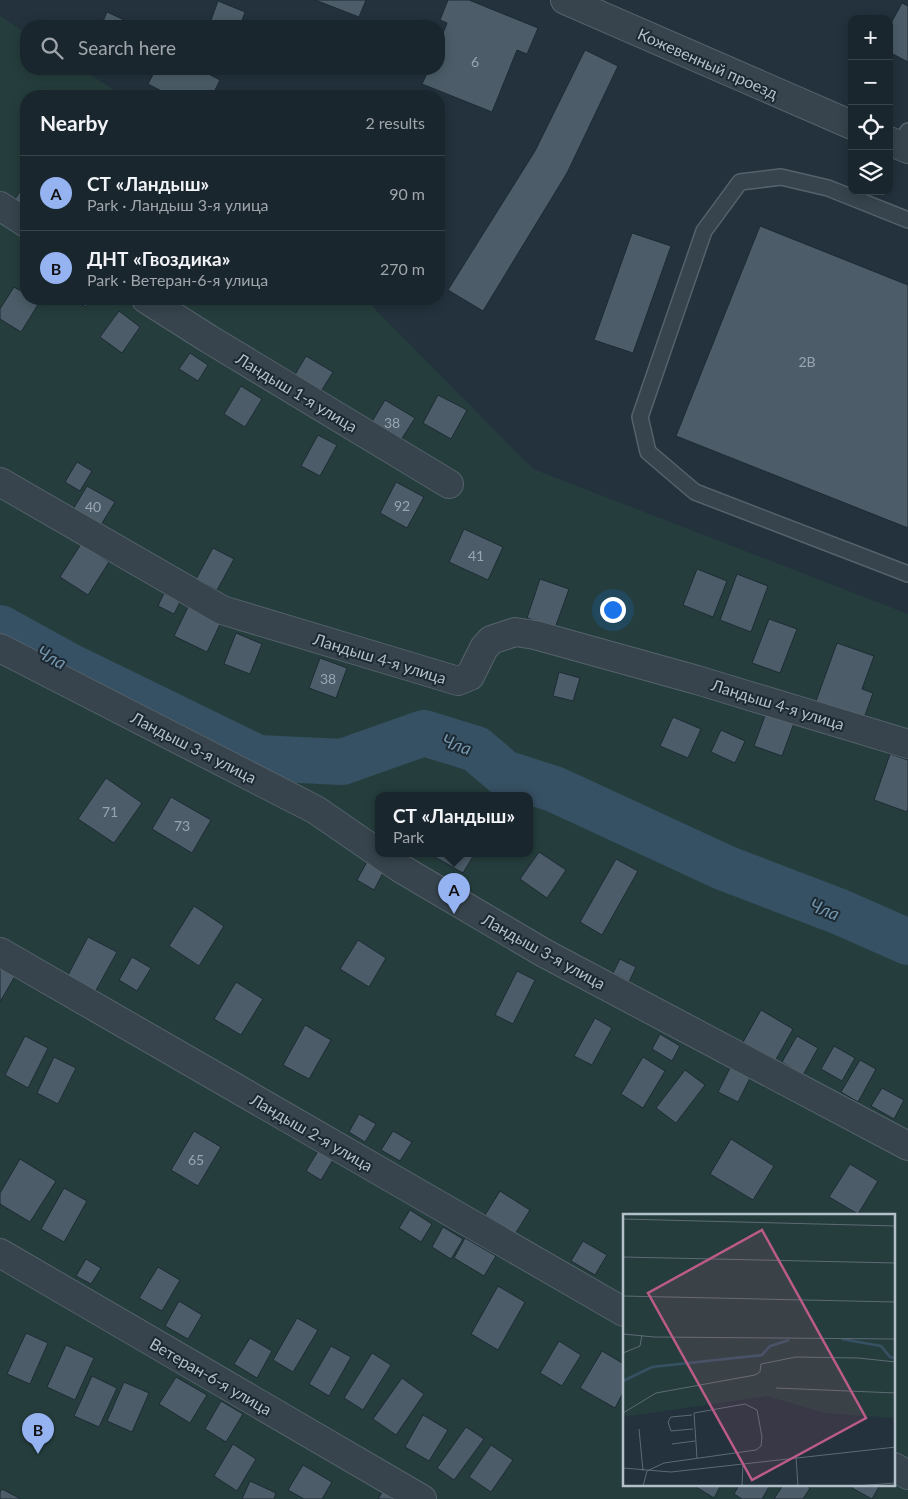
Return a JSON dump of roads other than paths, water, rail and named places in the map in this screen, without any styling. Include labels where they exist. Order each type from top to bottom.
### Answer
[{"type":"street","name":"Кожевенный проезд","points":[[565,0],[848,123]]},
{"type":"street","points":[[0,206],[20,219]]},
{"type":"street","name":"Ландыш 1-я улица","points":[[155,305],[449,484]]},
{"type":"street","name":"Ландыш 4-я улица","points":[[0,482],[222,610],[458,681],[470,676],[484,648],[492,640],[515,632],[535,635],[697,680],[908,744]]},
{"type":"street","name":"Ландыш 3-я улица","points":[[0,648],[316,810],[375,851]]},
{"type":"street","name":"Ландыш 3-я улица","points":[[384,857],[544,953],[908,1146]]},
{"type":"street","name":"Ландыш 2-я улица","points":[[0,952],[623,1311]]},
{"type":"street","name":"Ветеран-6-я улица","points":[[0,1253],[422,1499]]},
{"type":"street","points":[[896,1468],[908,1475]]},
{"type":"lane","points":[[908,220],[828,188],[781,177],[740,182],[704,231],[640,417],[648,452],[695,492],[908,574]]},
{"type":"waterway","name":"Чла","points":[[0,628],[67,665],[258,758],[342,762],[424,733],[476,749],[504,773],[554,789],[725,868],[840,912],[908,942]]},
{"type":"place","name":"СТ «Ландыш»","points":[[454,914]]},
{"type":"place","name":"ДНТ «Гвоздика»","points":[[38,1454]]}]
